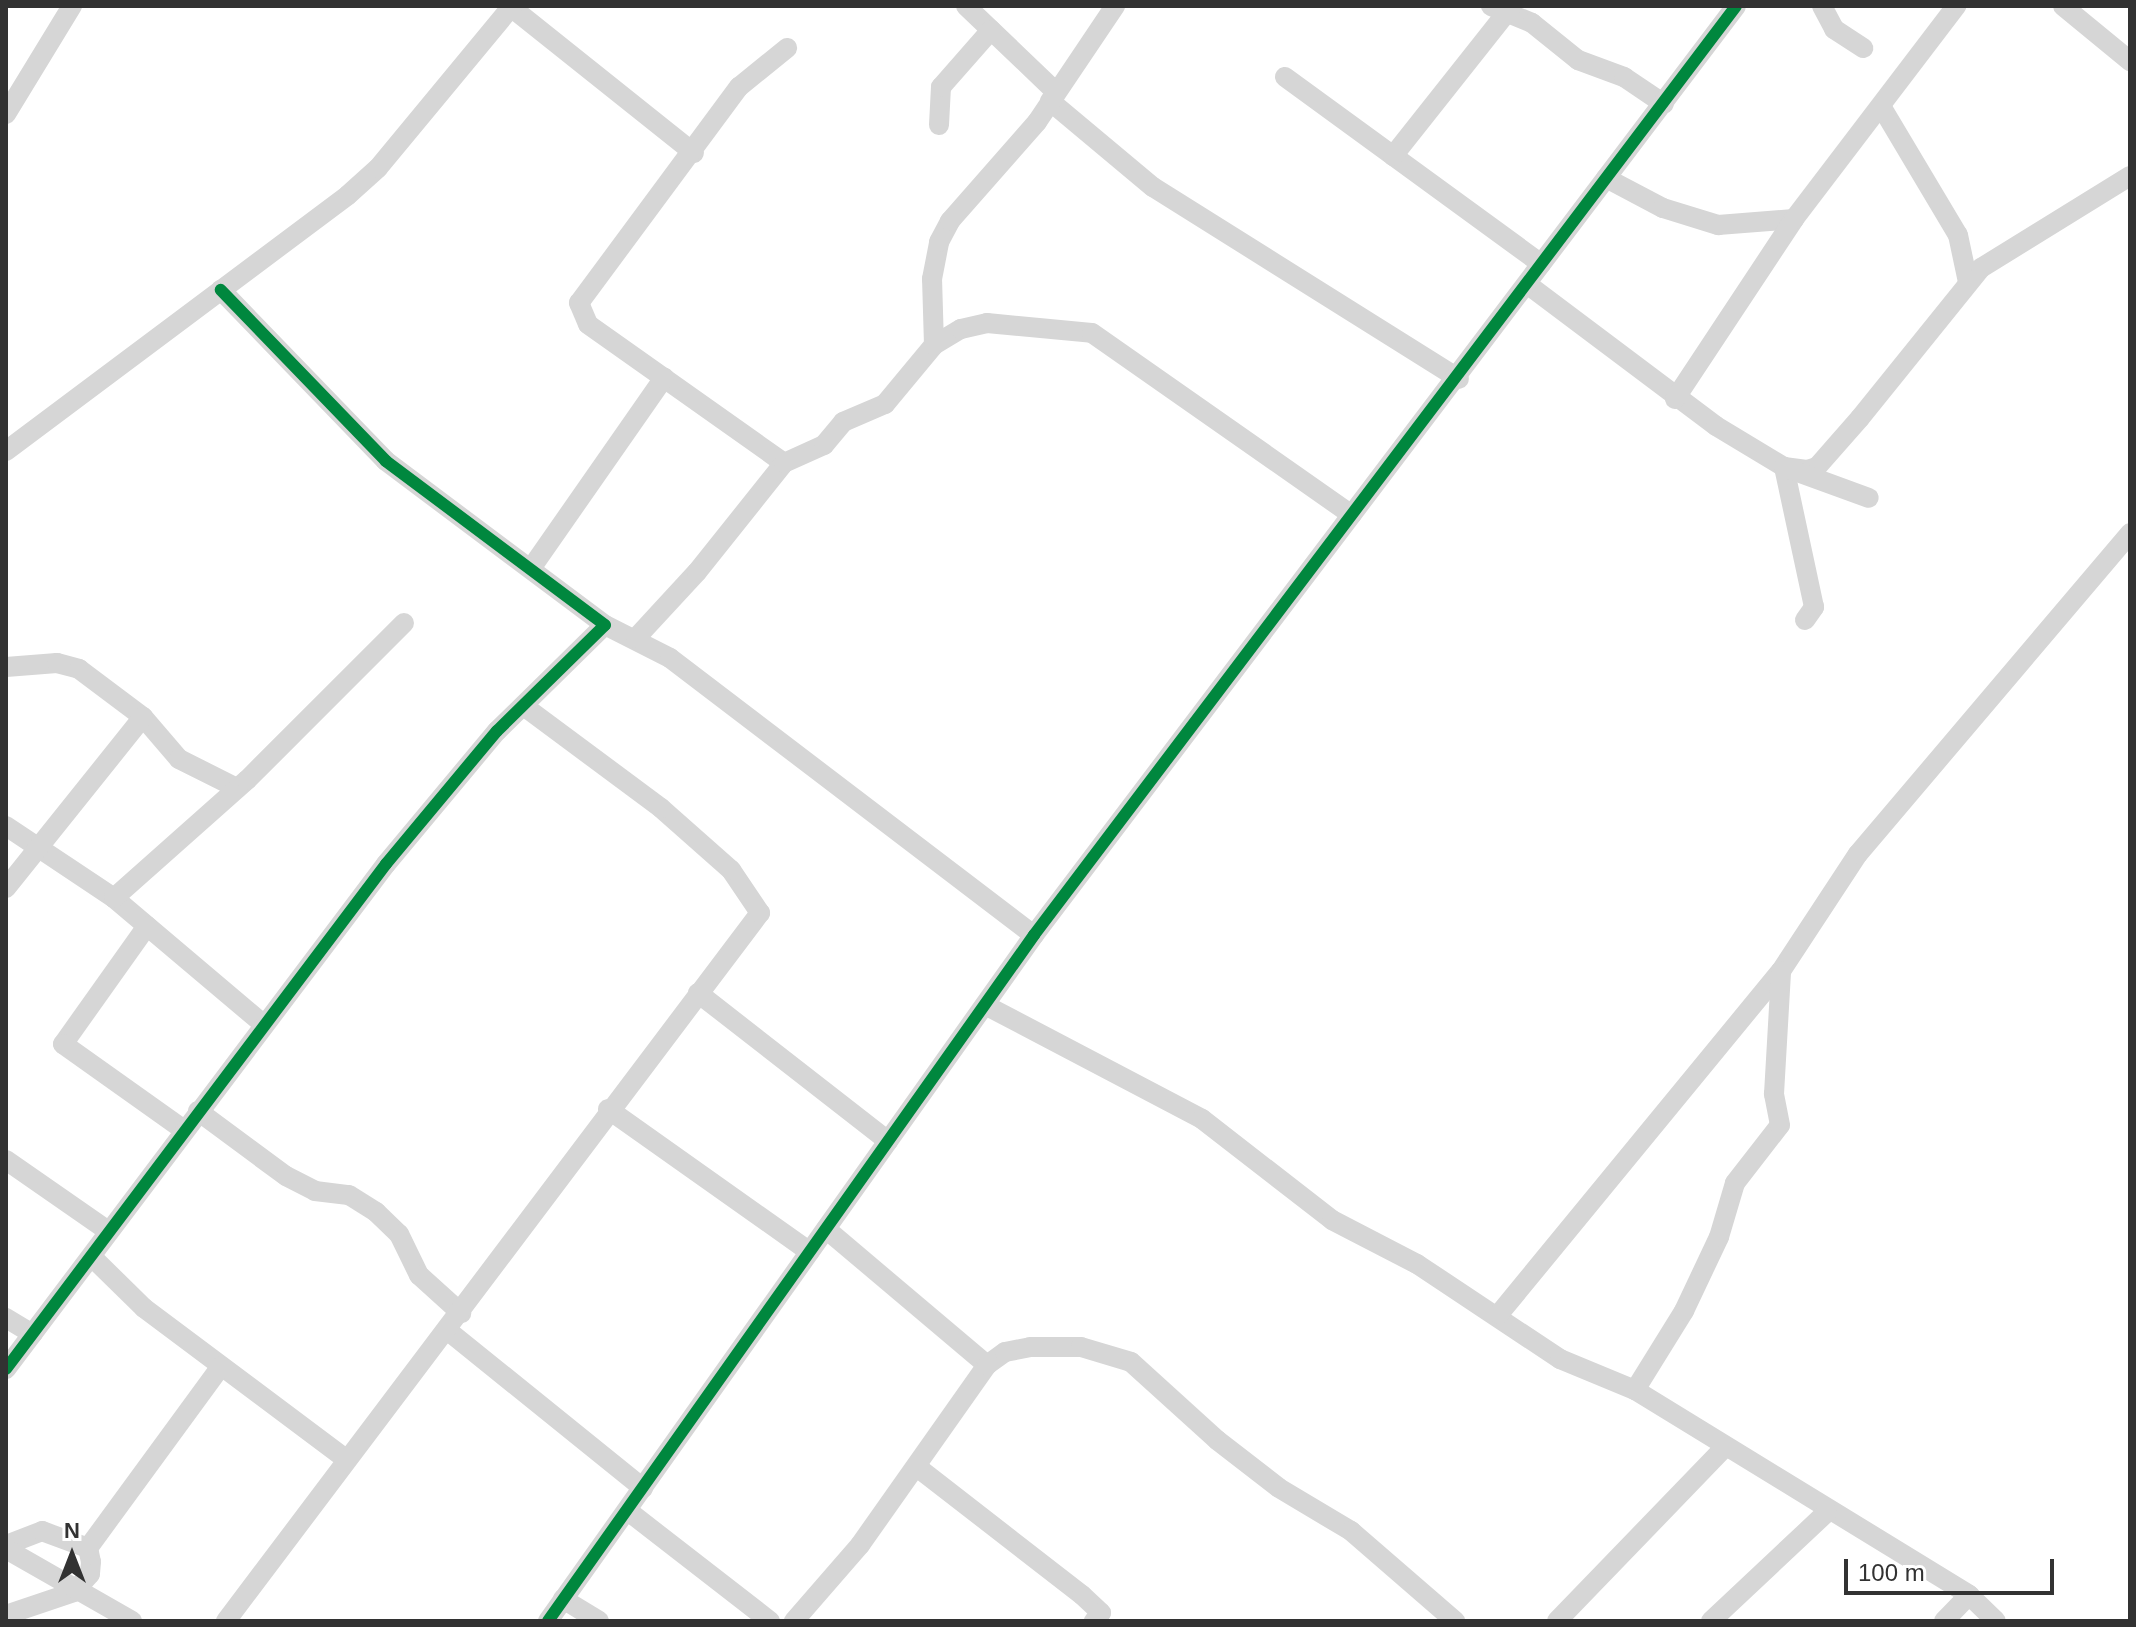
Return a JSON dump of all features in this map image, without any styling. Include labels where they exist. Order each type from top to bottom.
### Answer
[{"type":"street","points":[[6,114],[72,6]]},
{"type":"street","points":[[6,451],[378,168],[511,6],[694,153]]},
{"type":"street","points":[[966,6],[1053,97],[1153,187],[1459,379]]},
{"type":"street","points":[[934,345],[932,279],[939,242],[950,221],[1053,97],[1115,6]]},
{"type":"street","points":[[548,1621],[1034,935],[1352,515],[1459,379],[1541,264],[1736,6]]},
{"type":"street","points":[[1822,6],[1834,29],[1863,48]]},
{"type":"street","points":[[1675,399],[1794,219],[1956,6]]},
{"type":"street","points":[[2063,6],[2130,61]]},
{"type":"street","points":[[1393,156],[1503,9],[1532,23],[1578,60],[1624,77],[1664,104]]},
{"type":"street","points":[[939,125],[941,87],[991,30]]},
{"type":"street","points":[[784,463],[588,324],[579,303],[694,153],[739,87],[787,48]]},
{"type":"street","points":[[1285,77],[1541,264]]},
{"type":"street","points":[[1881,106],[1958,235],[1968,282]]},
{"type":"street","points":[[1784,467],[1817,467],[1968,282],[2007,248],[2073,214],[2130,176]]},
{"type":"street","points":[[1606,178],[1663,208],[1718,225],[1794,219]]},
{"type":"street","points":[[1527,284],[1646,371],[1675,399],[1784,467],[1869,498]]},
{"type":"street","points":[[221,290],[386,461],[532,567],[605,625],[636,638],[775,734],[1034,935]]},
{"type":"street","points":[[636,638],[697,572],[784,463],[824,445],[843,422],[885,404],[934,345],[961,329],[987,323],[1092,333],[1352,515]]},
{"type":"street","points":[[532,567],[664,378]]},
{"type":"street","points":[[1784,467],[1814,607],[1805,620]]},
{"type":"street","points":[[1499,1314],[1781,971],[1858,854],[2130,533]]},
{"type":"street","points":[[114,898],[237,788],[404,623]]},
{"type":"street","points":[[6,1369],[263,1024],[445,792],[605,625]]},
{"type":"street","points":[[6,667],[57,663],[79,669],[143,717],[179,759],[237,788]]},
{"type":"street","points":[[226,1621],[346,1459],[461,1313],[608,1109],[757,923],[758,904],[731,870],[661,808],[525,707]]},
{"type":"street","points":[[6,888],[143,717]]},
{"type":"street","points":[[6,826],[114,898],[263,1024]]},
{"type":"street","points":[[147,926],[63,1044],[184,1130]]},
{"type":"street","points":[[1635,1390],[1684,1311],[1719,1237],[1735,1183],[1780,1125],[1774,1094],[1781,971]]},
{"type":"street","points":[[698,993],[888,1141]]},
{"type":"street","points":[[985,1005],[1202,1119],[1332,1220],[1499,1314],[1560,1359],[1635,1390],[1827,1512],[1969,1595],[1996,1621]]},
{"type":"street","points":[[608,1109],[810,1252]]},
{"type":"street","points":[[198,1111],[286,1176],[315,1191],[349,1195],[376,1212],[399,1234],[419,1275],[461,1313]]},
{"type":"street","points":[[6,1160],[108,1231]]},
{"type":"street","points":[[826,1229],[987,1365]]},
{"type":"street","points":[[92,1257],[144,1308],[346,1459]]},
{"type":"street","points":[[6,1318],[33,1334]]},
{"type":"street","points":[[447,1330],[643,1488]]},
{"type":"street","points":[[794,1621],[917,1467],[987,1365],[1005,1352],[1030,1347],[1081,1347],[1131,1362],[1217,1440],[1279,1488],[1351,1531],[1455,1621]]},
{"type":"street","points":[[6,1615],[74,1592],[90,1574],[88,1548],[221,1366]]},
{"type":"street","points":[[1557,1621],[1725,1447]]},
{"type":"street","points":[[917,1467],[1102,1618]]},
{"type":"street","points":[[628,1511],[770,1621]]},
{"type":"street","points":[[1711,1621],[1827,1512]]},
{"type":"street","points":[[6,1547],[42,1531],[88,1548]]},
{"type":"street","points":[[6,1547],[74,1592],[132,1621]]},
{"type":"street","points":[[1944,1621],[1969,1595]]},
{"type":"street","points":[[563,1599],[599,1621]]},
{"type":"cycle path","points":[[548,1621],[1034,935],[1736,6]]},
{"type":"cycle path","points":[[6,1369],[386,864],[497,731],[605,625],[386,461],[221,290]]}]
